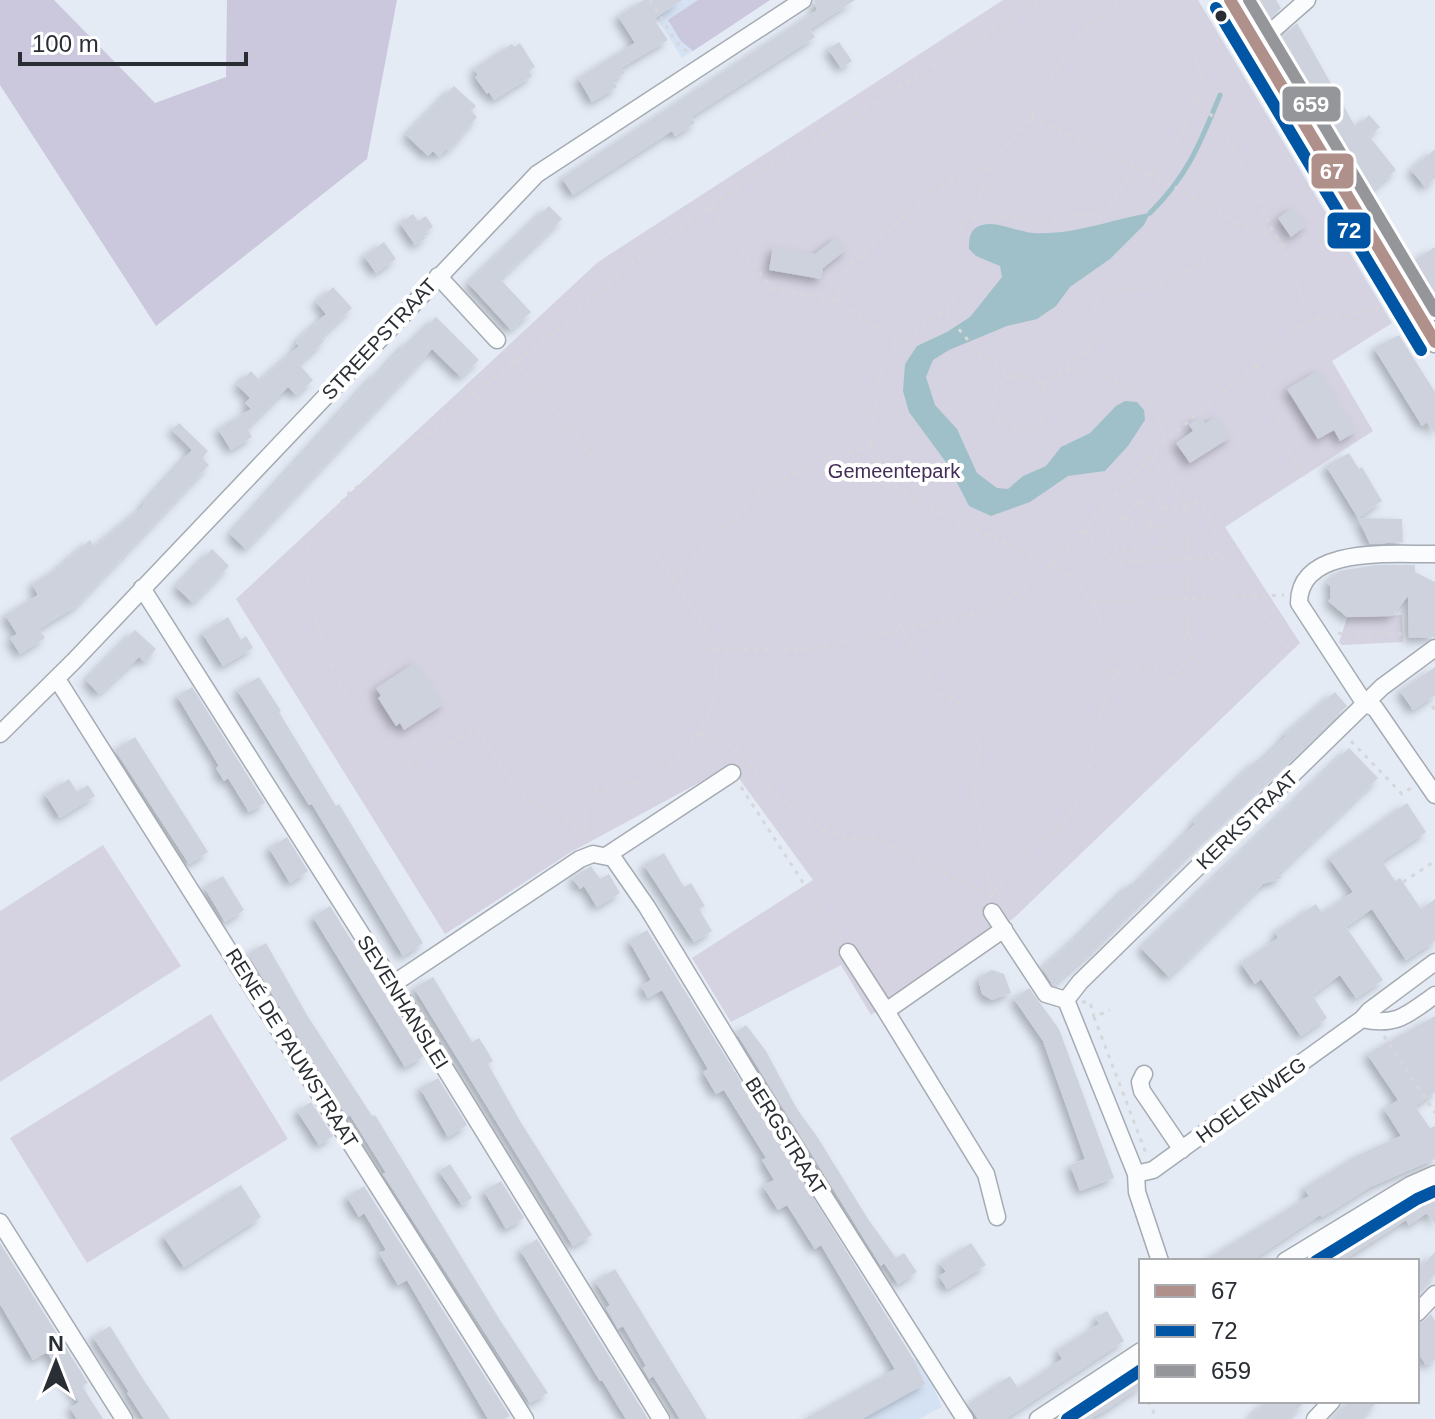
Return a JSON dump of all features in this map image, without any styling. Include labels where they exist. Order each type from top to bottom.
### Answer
[{"type":"main road","points":[[1230,0],[1408,295],[1428,311],[1435,342]]},
{"type":"street","name":"STREEPSTRAAT","points":[[0,734],[57,679],[537,174],[803,0]]},
{"type":"street","points":[[1257,44],[1307,0]]},
{"type":"street","points":[[438,276],[497,340]]},
{"type":"street","points":[[1435,554],[1350,555],[1321,566],[1301,587],[1299,594],[1299,603],[1365,704],[1375,708],[1435,795]]},
{"type":"street","name":"SEVENHANSLEI","points":[[142,588],[393,984],[661,1419]]},
{"type":"street","name":"KERKSTRAAT","points":[[1066,1000],[1080,982],[1382,687],[1435,648]]},
{"type":"street","name":"RENÉ DE PAUWSTRAAT","points":[[57,679],[525,1419]]},
{"type":"street","points":[[393,984],[580,859],[599,855],[732,773]]},
{"type":"street","name":"BERGSTRAAT","points":[[599,855],[613,858],[620,865],[965,1419]]},
{"type":"street","points":[[992,904],[1004,929],[1046,994],[1066,1000],[1144,1172],[1137,1192],[1159,1259]]},
{"type":"street","points":[[886,1011],[1004,929]]},
{"type":"street","points":[[848,952],[986,1174],[997,1217]]},
{"type":"street","name":"HOELENWEG","points":[[1144,1172],[1182,1150],[1435,962]]},
{"type":"street","points":[[1362,1019],[1386,1024],[1401,1019],[1435,995]]},
{"type":"street","points":[[1144,1074],[1140,1082],[1142,1091],[1182,1150]]},
{"type":"street","points":[[1288,1259],[1410,1185],[1435,1174]]},
{"type":"street","points":[[0,1222],[124,1419]]},
{"type":"street","points":[[1038,1419],[1139,1352]]},
{"type":"street","points":[[1315,1419],[1330,1403]]},
{"type":"path","points":[[650,0],[676,42],[703,65]]},
{"type":"path","points":[[599,855],[585,834],[519,791],[477,728],[413,766],[377,745],[352,707],[324,650],[309,587],[309,542],[349,493],[557,331],[622,269],[755,175],[1042,0]]},
{"type":"path","points":[[972,218],[991,166],[1031,117],[1072,43],[1120,0]]},
{"type":"path","points":[[992,904],[974,791],[980,743],[958,700],[940,694],[902,631],[888,595],[888,481],[872,446],[878,379],[897,342],[945,313],[953,301],[960,272],[958,230],[964,221],[986,216],[1045,220],[1095,215],[1112,205],[1125,181],[1159,171],[1171,155],[1204,84],[1196,56],[1161,0]]},
{"type":"path","points":[[1194,101],[1222,124],[1273,232],[1285,249],[1310,319]]},
{"type":"path","points":[[1031,117],[1166,182],[1239,222],[1264,233],[1273,232]]},
{"type":"path","points":[[836,301],[846,269],[932,190],[991,166]]},
{"type":"path","points":[[711,208],[772,289],[836,301],[894,337],[897,342]]},
{"type":"path","points":[[1041,384],[1066,369],[1096,340],[1094,304],[1110,288],[1151,289],[1201,265],[1213,242],[1239,222]]},
{"type":"path","points":[[714,650],[811,649],[971,615],[1009,600],[1052,564],[1164,442],[1310,319],[1391,307],[1408,295]]},
{"type":"path","points":[[945,313],[983,358],[1013,376],[1028,376],[1041,384],[1047,402],[1046,411],[1034,425],[1016,429],[1000,420],[993,403],[999,385],[1013,376]]},
{"type":"path","points":[[497,340],[598,464],[704,627],[714,650],[717,684],[713,704],[700,732],[679,757],[643,780],[623,787],[587,790],[585,834]]},
{"type":"path","points":[[1257,364],[1287,445],[1304,476]]},
{"type":"path","points":[[1066,369],[1112,379],[1156,406],[1164,442]]},
{"type":"path","points":[[475,392],[478,399]]},
{"type":"path","points":[[673,579],[755,496],[809,464],[872,446]]},
{"type":"path","points":[[1115,673],[1155,667],[1182,643],[1187,632],[1187,517],[1179,492],[1152,457]]},
{"type":"path","points":[[888,481],[925,506],[1052,564],[1077,582],[1092,602],[1115,673],[1093,736],[1088,779],[1065,823],[1018,858],[992,904]]},
{"type":"path","points":[[1150,492],[1164,509],[1166,547],[1120,550],[1105,533],[1139,501],[1150,492]]},
{"type":"path","points":[[1139,501],[1150,514],[1150,526]]},
{"type":"path","points":[[1164,509],[1197,502],[1205,507],[1214,521],[1216,557]]},
{"type":"path","points":[[1124,514],[1140,534],[1150,526],[1165,527]]},
{"type":"path","points":[[1084,530],[1114,563],[1231,557]]},
{"type":"path","points":[[1092,602],[1299,594]]},
{"type":"path","points":[[1255,596],[1277,636],[1288,648]]},
{"type":"path","points":[[1162,687],[1224,627]]},
{"type":"path","points":[[1187,632],[1203,647]]},
{"type":"path","points":[[1318,633],[1404,634]]},
{"type":"path","points":[[700,732],[735,748],[775,795],[821,829],[850,839],[874,838],[992,904]]},
{"type":"path","points":[[1348,738],[1402,794],[1414,786]]},
{"type":"path","points":[[732,773],[848,952]]},
{"type":"path","points":[[1403,882],[1435,861]]},
{"type":"path","points":[[1066,1000],[1090,1002],[1144,1172]]},
{"type":"path","points":[[1094,1017],[1110,1010]]},
{"type":"path","points":[[1383,1033],[1435,1113]]},
{"type":"shaded area","points":[[0,0],[54,0],[155,103],[226,77],[227,0],[397,0],[367,159],[156,326],[0,85]]},
{"type":"shaded area","points":[[645,0],[770,0],[682,58]]},
{"type":"shaded area","points":[[698,0],[770,0],[693,51],[681,41],[668,20]]},
{"type":"shaded area","points":[[1150,213],[1144,225],[1110,259],[1070,287],[1056,306],[1037,319],[1007,326],[949,350],[933,360],[926,377],[935,405],[957,429],[977,473],[997,488],[1008,489],[1023,476],[1046,466],[1061,447],[1090,433],[1125,401],[1137,402],[1144,410],[1145,420],[1128,446],[1105,471],[1068,476],[1030,502],[991,516],[969,506],[948,465],[909,412],[903,391],[905,364],[917,346],[970,317],[1002,277],[1000,266],[976,256],[969,249],[972,231],[990,224],[1033,233],[1064,232]]},
{"type":"shaded area","points":[[920,1357],[942,1407],[919,1419],[815,1419],[812,1415]]},
{"type":"green space","name":"Gemeentepark","points":[[1003,0],[1198,0],[1392,323],[1332,361],[1373,431],[1225,527],[1300,643],[1014,918],[871,1015],[841,965],[731,1022],[692,958],[813,880],[730,766],[571,852],[445,934],[236,599],[598,262]]},
{"type":"green space","points":[[1402,615],[1403,642],[1342,645],[1339,642],[1347,618]]},
{"type":"green space","points":[[103,845],[181,966],[0,1082],[0,911]]},
{"type":"green space","points":[[211,1014],[288,1139],[87,1263],[10,1138]]},
{"type":"building","points":[[644,0],[682,0],[654,19],[668,40],[621,68],[625,73],[613,80],[617,87],[592,102],[578,78],[635,43],[618,16]]},
{"type":"building","points":[[814,0],[855,0],[810,29],[815,37],[691,117],[695,123],[675,136],[672,131],[573,195],[562,178],[817,10]]},
{"type":"building","points":[[1254,0],[1276,0],[1281,8],[1267,21]]},
{"type":"building","points":[[1297,23],[1356,128],[1369,115],[1380,127],[1369,136],[1396,170],[1371,191],[1351,158],[1355,156],[1334,132],[1279,40]]},
{"type":"building","points":[[839,42],[852,61],[841,68],[828,49]]},
{"type":"building","points":[[520,43],[535,67],[529,71],[532,76],[494,100],[475,77],[478,75],[474,69],[512,44],[514,47]]},
{"type":"building","points":[[454,86],[476,106],[471,111],[477,117],[448,151],[446,149],[439,157],[433,151],[428,156],[406,135]]},
{"type":"building","points":[[1435,149],[1435,178],[1425,187],[1411,170]]},
{"type":"building","points":[[549,206],[562,219],[500,279],[531,312],[511,330],[468,283]]},
{"type":"building","points":[[1294,207],[1307,225],[1291,237],[1278,218]]},
{"type":"building","points":[[413,214],[418,221],[426,216],[433,227],[423,234],[426,238],[415,245],[400,223]]},
{"type":"building","points":[[837,237],[847,249],[823,268],[821,279],[769,270],[773,247],[815,254]]},
{"type":"building","points":[[384,242],[396,259],[376,273],[364,256]]},
{"type":"building","points":[[1435,247],[1435,293],[1414,260]]},
{"type":"building","points":[[333,287],[352,308],[321,337],[324,341],[299,364],[313,380],[296,395],[288,387],[247,428],[252,437],[231,450],[218,429],[251,409],[245,403],[250,398],[237,385],[251,371],[260,381],[299,346],[296,342],[326,314],[316,302]]},
{"type":"building","points":[[436,317],[479,360],[461,377],[432,349],[246,549],[230,534],[376,373]]},
{"type":"building","points":[[1399,335],[1435,392],[1435,434],[1427,422],[1422,426],[1374,348]]},
{"type":"building","points":[[1319,370],[1357,431],[1340,441],[1334,430],[1318,439],[1287,389]]},
{"type":"building","points":[[1217,416],[1231,437],[1190,463],[1176,443],[1193,431],[1189,424],[1201,417],[1205,424]]},
{"type":"building","points":[[179,423],[208,451],[202,458],[209,465],[75,607],[39,629],[45,638],[20,654],[10,638],[17,634],[5,615],[38,595],[32,584],[57,569],[90,540],[94,547],[144,506],[192,450],[172,430]]},
{"type":"building","points":[[1349,453],[1359,469],[1362,467],[1382,501],[1358,518],[1326,466]]},
{"type":"building","points":[[1358,518],[1402,519],[1403,542],[1370,544]]},
{"type":"building","points":[[212,549],[229,566],[193,603],[176,587]]},
{"type":"building","points":[[1376,565],[1415,565],[1415,572],[1435,582],[1435,637],[1409,638],[1408,596],[1392,616],[1347,617],[1328,601],[1331,598],[1327,583],[1339,571]]},
{"type":"building","points":[[228,617],[241,640],[246,636],[253,648],[223,666],[202,633]]},
{"type":"building","points":[[135,630],[156,649],[145,662],[139,657],[99,694],[86,680]]},
{"type":"building","points":[[416,662],[444,704],[404,730],[400,723],[396,726],[378,698],[381,696],[376,688]]},
{"type":"building","points":[[1435,667],[1435,695],[1413,710],[1400,691]]},
{"type":"building","points":[[259,677],[423,943],[403,956],[312,804],[309,805],[237,690]]},
{"type":"building","points":[[192,687],[265,803],[249,812],[228,778],[224,781],[216,768],[219,766],[177,696]]},
{"type":"building","points":[[1335,692],[1347,706],[1053,985],[1042,968],[1131,883],[1134,886],[1195,824],[1193,822],[1258,759],[1260,762],[1285,734]]},
{"type":"building","points":[[135,737],[208,852],[189,864],[115,750]]},
{"type":"building","points":[[1349,748],[1378,778],[1278,874],[1282,878],[1263,884],[1169,977],[1141,948]]},
{"type":"building","points":[[69,779],[77,792],[88,785],[95,796],[60,818],[45,794]]},
{"type":"building","points":[[1407,803],[1426,832],[1382,861],[1395,881],[1400,878],[1421,909],[1435,899],[1435,941],[1406,960],[1372,909],[1346,927],[1383,980],[1356,998],[1340,975],[1312,995],[1327,1018],[1301,1036],[1261,979],[1255,984],[1241,963],[1278,938],[1275,932],[1316,904],[1322,913],[1353,892],[1329,858]]},
{"type":"building","points":[[287,837],[308,871],[290,883],[269,848]]},
{"type":"building","points":[[664,853],[684,887],[691,883],[705,906],[699,909],[712,931],[694,942],[644,865]]},
{"type":"building","points":[[591,866],[600,879],[609,874],[620,893],[597,907],[584,886],[580,889],[572,878]]},
{"type":"building","points":[[223,876],[244,910],[225,922],[204,887]]},
{"type":"building","points":[[330,906],[424,1056],[405,1067],[313,917]]},
{"type":"building","points":[[647,930],[914,1360],[925,1384],[862,1419],[804,1419],[895,1369],[821,1245],[815,1249],[787,1205],[778,1210],[763,1186],[774,1180],[762,1160],[766,1158],[724,1090],[716,1094],[703,1072],[708,1069],[662,990],[648,998],[641,986],[651,980],[629,941]]},
{"type":"building","points":[[266,943],[307,1015],[372,1116],[375,1115],[548,1393],[530,1403],[383,1174],[386,1173],[350,1115],[347,1117],[330,1090],[248,954]]},
{"type":"building","points":[[992,970],[1004,974],[1011,993],[992,1000],[982,994],[979,982],[981,976]]},
{"type":"building","points":[[433,977],[472,1042],[479,1038],[486,1049],[493,1061],[488,1064],[520,1121],[592,1235],[573,1246],[414,988]]},
{"type":"building","points":[[1029,988],[1059,1029],[1114,1178],[1080,1191],[1070,1165],[1085,1159],[1043,1041],[1014,999]]},
{"type":"building","points":[[1435,1016],[1435,1092],[1415,1106],[1430,1128],[1435,1126],[1435,1159],[1370,1187],[1322,1217],[1320,1215],[1254,1259],[1207,1259],[1309,1196],[1304,1188],[1358,1155],[1401,1136],[1384,1109],[1398,1100],[1367,1054]]},
{"type":"building","points":[[746,1025],[766,1051],[797,1109],[868,1219],[896,1258],[904,1253],[917,1272],[898,1284],[884,1263],[881,1266],[736,1032]]},
{"type":"building","points":[[438,1078],[467,1125],[448,1137],[420,1088]]},
{"type":"building","points":[[311,1102],[333,1136],[319,1145],[297,1111]]},
{"type":"building","points":[[450,1164],[472,1198],[462,1205],[439,1171]]},
{"type":"building","points":[[501,1181],[524,1218],[506,1229],[484,1191]]},
{"type":"building","points":[[241,1185],[261,1217],[184,1267],[163,1236]]},
{"type":"building","points":[[364,1186],[510,1416],[488,1419],[407,1280],[398,1285],[379,1253],[386,1250],[364,1213],[359,1217],[347,1197]]},
{"type":"building","points":[[1435,1186],[1435,1224],[1427,1213],[1409,1225],[1406,1220],[1345,1259],[1310,1259],[1413,1196]]},
{"type":"building","points":[[537,1239],[648,1419],[626,1419],[600,1381],[520,1250]]},
{"type":"building","points":[[0,1243],[88,1383],[82,1386],[103,1419],[77,1419],[70,1408],[79,1402],[47,1352],[33,1360],[0,1304]]},
{"type":"building","points":[[971,1243],[986,1265],[947,1289],[939,1276],[946,1272],[940,1263]]},
{"type":"building","points":[[1435,1252],[1435,1274],[1419,1291],[1419,1269]]},
{"type":"building","points":[[615,1269],[707,1419],[680,1419],[653,1376],[649,1379],[643,1368],[646,1366],[623,1326],[618,1329],[606,1308],[610,1305],[595,1281]]},
{"type":"building","points":[[1107,1311],[1124,1341],[1005,1419],[978,1419],[968,1404],[1010,1376],[1018,1388],[1039,1375],[1062,1359],[1057,1350],[1099,1324],[1096,1317]]},
{"type":"building","points":[[1431,1314],[1435,1321],[1435,1360],[1426,1365],[1419,1355],[1419,1325]]},
{"type":"building","points":[[110,1326],[170,1419],[144,1419],[127,1393],[93,1337]]},
{"type":"building","points":[[1139,1365],[1139,1387],[1106,1410],[1090,1419],[1058,1419]]},
{"type":"building","points":[[1265,1403],[1304,1403],[1287,1419],[1248,1419]]},
{"type":"building","points":[[1348,1403],[1376,1403],[1360,1419],[1333,1419]]},
{"type":"waterway","points":[[1150,213],[1192,158],[1220,95]]},
{"type":"transit line","name":"67","points":[[1230,0],[1435,342]]},
{"type":"transit line","name":"659","points":[[1249,0],[1435,311]]},
{"type":"transit line","name":"72","points":[[1216,8],[1421,350]]},
{"type":"transit line","name":"72","points":[[1319,1259],[1435,1191]]},
{"type":"transit line","name":"72","points":[[1067,1419],[1139,1371]]}]
